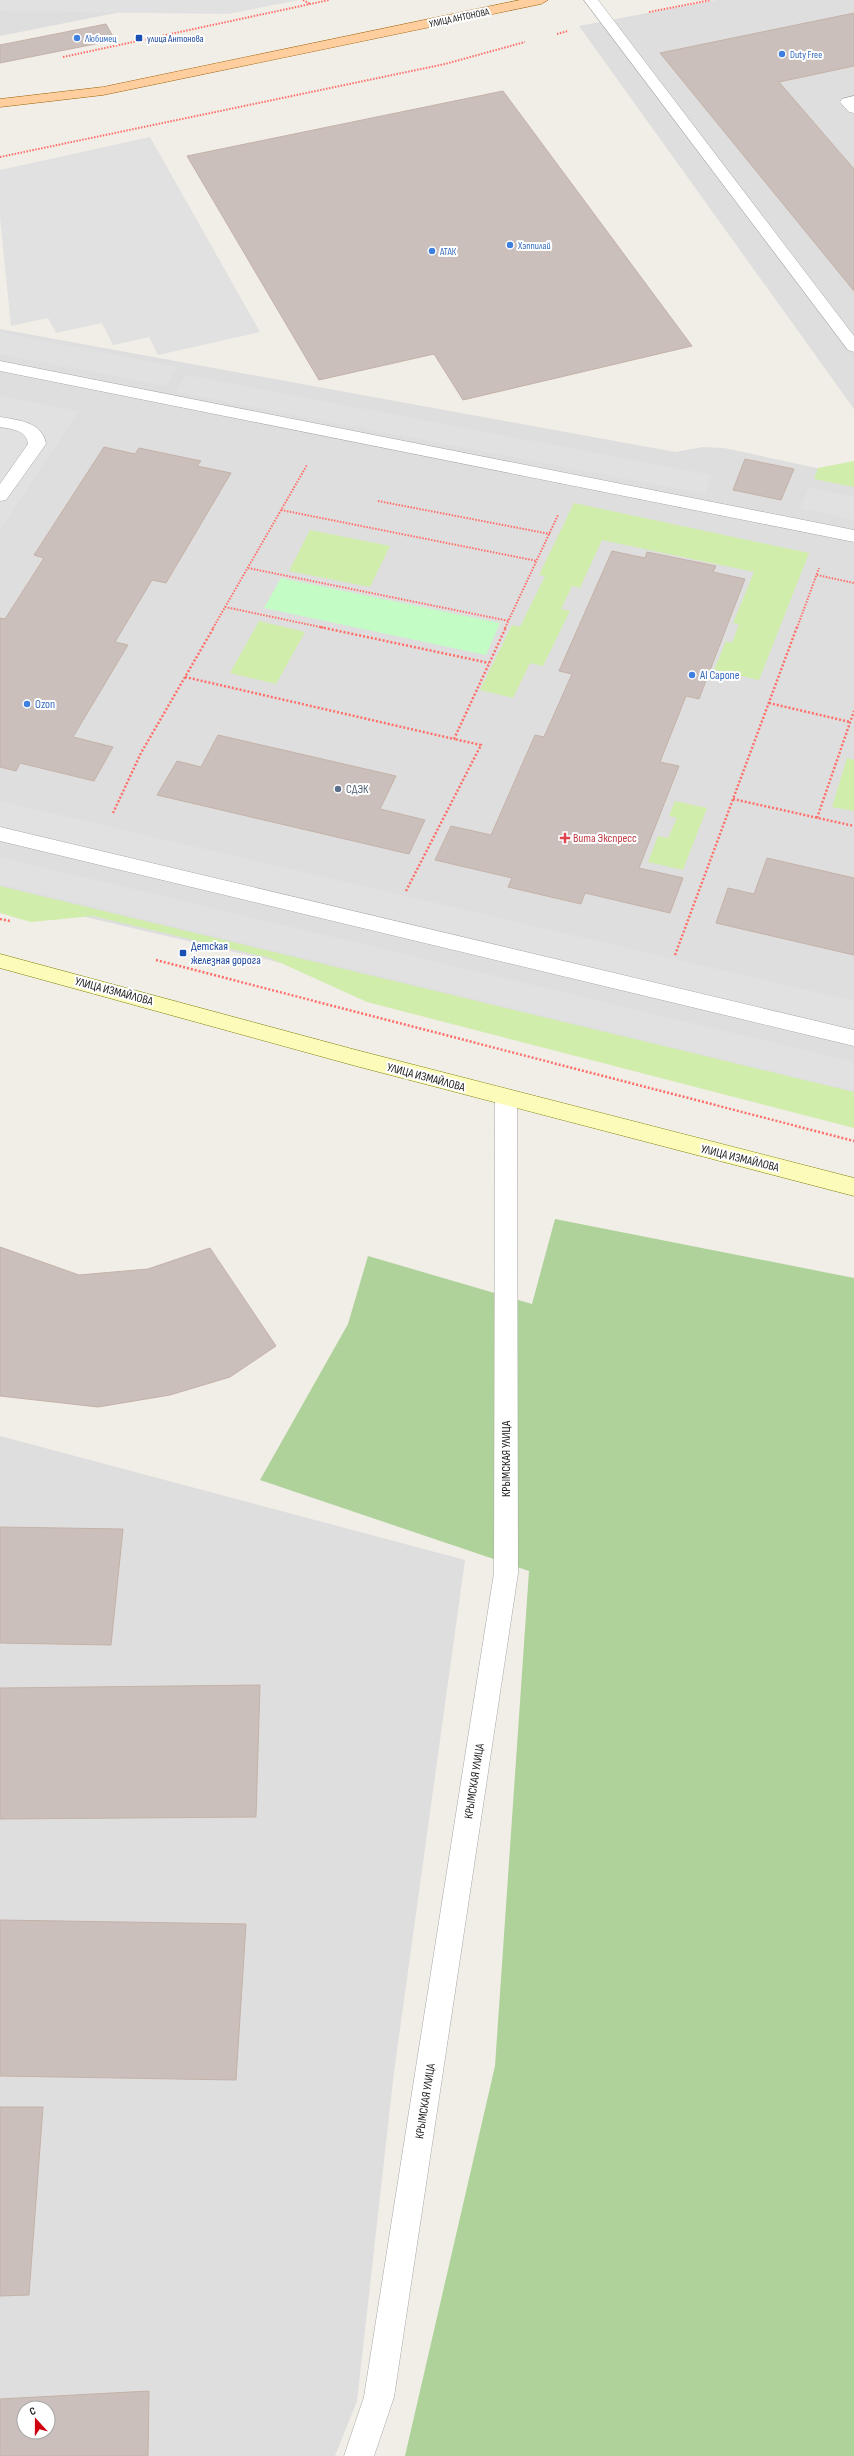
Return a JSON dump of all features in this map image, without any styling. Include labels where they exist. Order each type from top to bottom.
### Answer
[{"type":"main road","name":"УЛИЦА АНТОНОВА","points":[[0,103],[103,91],[541,0]]},
{"type":"main road","points":[[0,117],[103,91]]},
{"type":"main road","name":"УЛИЦА ИЗМАЙЛОВА","points":[[0,960],[506,1098],[854,1187]]},
{"type":"street","points":[[591,0],[605,21],[854,347]]},
{"type":"street","points":[[854,100],[847,102],[854,109]]},
{"type":"street","points":[[0,366],[328,430],[575,481],[854,536]]},
{"type":"street","points":[[0,422],[26,428],[34,433],[37,439],[37,444],[0,496]]},
{"type":"street","points":[[0,834],[854,1038]]},
{"type":"street","name":"КРЫМСКАЯ УЛИЦА","points":[[359,2456],[379,2398],[506,1573],[506,1098]]},
{"type":"path","points":[[303,0],[310,4]]},
{"type":"path","points":[[62,57],[329,0]]},
{"type":"path","points":[[552,35],[605,21],[711,0]]},
{"type":"path","points":[[0,157],[445,64],[529,42]]},
{"type":"path","points":[[113,813],[141,753],[328,430]]},
{"type":"path","points":[[454,739],[575,481]]},
{"type":"path","points":[[378,501],[550,534]]},
{"type":"path","points":[[281,510],[537,561]]},
{"type":"path","points":[[661,992],[833,532]]},
{"type":"path","points":[[248,568],[509,621]]},
{"type":"path","points":[[817,575],[854,583]]},
{"type":"path","points":[[225,607],[489,663]]},
{"type":"path","points":[[185,677],[481,745],[387,927]]},
{"type":"path","points":[[769,703],[850,722]]},
{"type":"path","points":[[817,818],[854,711]]},
{"type":"path","points":[[733,799],[854,826]]},
{"type":"path","points":[[0,919],[15,923]]},
{"type":"path","points":[[152,959],[854,1141]]},
{"type":"shaded area","points":[[0,0],[181,0],[0,36]]},
{"type":"shaded area","points":[[0,0],[299,0],[228,14],[0,11]]},
{"type":"shaded area","points":[[716,0],[854,0],[854,409],[579,26]]},
{"type":"shaded area","points":[[150,137],[260,332],[158,355],[149,337],[113,345],[102,323],[56,333],[48,318],[11,326],[0,217],[0,170]]},
{"type":"shaded area","points":[[0,329],[675,452],[703,447],[724,448],[854,476],[854,1097],[0,897]]},
{"type":"shaded area","points":[[0,332],[178,367],[165,386],[0,354]]},
{"type":"shaded area","points":[[186,375],[712,475],[705,494],[176,392]]},
{"type":"shaded area","points":[[0,396],[79,411],[0,530]]},
{"type":"shaded area","points":[[809,487],[854,497],[854,520],[800,508]]},
{"type":"shaded area","points":[[0,801],[854,1001],[854,1030],[0,829]]},
{"type":"shaded area","points":[[0,857],[854,1062],[854,1091],[0,884]]},
{"type":"shaded area","points":[[0,1436],[465,1560],[394,2072],[357,2401],[335,2456],[0,2456]]},
{"type":"green space","points":[[854,461],[854,487],[814,479],[818,468]]},
{"type":"green space","points":[[574,503],[809,553],[759,680],[714,670],[726,641],[732,643],[739,624],[733,623],[754,572],[602,540],[580,588],[572,586],[561,609],[570,611],[543,666],[530,663],[513,698],[480,690],[512,625],[520,627],[545,576],[539,575]]},
{"type":"green space","points":[[310,530],[390,546],[370,587],[289,571]]},
{"type":"green space","points":[[281,578],[500,623],[486,655],[264,608]]},
{"type":"green space","points":[[259,621],[305,632],[276,684],[230,673]]},
{"type":"green space","points":[[847,758],[854,760],[854,811],[832,807]]},
{"type":"green space","points":[[675,801],[707,808],[683,870],[648,862],[658,836],[668,838],[677,818],[669,816]]},
{"type":"green space","points":[[0,886],[854,1092],[854,1128],[367,1002],[270,958],[93,916],[31,922],[0,913]]},
{"type":"green space","points":[[555,1219],[854,1278],[854,2456],[405,2456],[495,2066],[529,1571],[260,1480],[348,1324],[368,1256],[532,1304]]},
{"type":"building","points":[[854,13],[854,66],[779,82],[854,169],[854,291],[660,53]]},
{"type":"building","points":[[106,24],[115,40],[0,63],[0,45]]},
{"type":"building","name":"АТАК","points":[[503,91],[692,346],[463,400],[434,354],[319,380],[187,156]]},
{"type":"building","points":[[104,447],[135,454],[139,448],[201,461],[197,466],[231,473],[166,583],[152,580],[115,642],[128,645],[73,737],[113,747],[94,781],[20,763],[16,771],[0,767],[0,618],[5,619],[44,558],[34,555]]},
{"type":"building","points":[[745,459],[794,469],[781,500],[733,490]]},
{"type":"building","points":[[612,551],[645,558],[647,552],[716,566],[713,572],[745,579],[699,699],[686,696],[660,762],[679,766],[639,868],[683,878],[670,913],[585,893],[581,904],[508,887],[512,878],[435,860],[451,826],[491,835],[535,735],[544,737],[572,674],[559,671]]},
{"type":"building","points":[[218,735],[396,776],[380,809],[425,820],[409,854],[157,795],[177,761],[201,767]]},
{"type":"building","points":[[767,858],[854,878],[854,955],[716,923],[728,888],[754,894]]},
{"type":"building","points":[[0,1247],[79,1275],[148,1269],[210,1248],[276,1346],[230,1377],[170,1395],[98,1407],[0,1396]]},
{"type":"building","points":[[0,1527],[123,1529],[111,1645],[0,1643]]},
{"type":"building","points":[[260,1685],[256,1817],[0,1819],[0,1688]]},
{"type":"building","points":[[0,1920],[246,1924],[236,2080],[0,2076]]},
{"type":"building","points":[[0,2107],[43,2107],[29,2295],[0,2296]]},
{"type":"building","points":[[149,2391],[148,2456],[0,2456],[0,2399]]},
{"type":"place","name":"Любимец","points":[[77,38]]},
{"type":"place","name":"улица Антонова","points":[[139,38]]},
{"type":"place","name":"Duty Free","points":[[782,54]]},
{"type":"place","name":"Хэппилай","points":[[510,245]]},
{"type":"place","name":"АТАК","points":[[432,251]]},
{"type":"place","name":"Al Capone","points":[[692,675]]},
{"type":"place","name":"Ozon","points":[[27,704]]},
{"type":"place","name":"СДЭК","points":[[338,789]]},
{"type":"place","name":"Вита Экспресс","points":[[565,838]]},
{"type":"place","name":"Детская железная дорога","points":[[183,953]]}]
